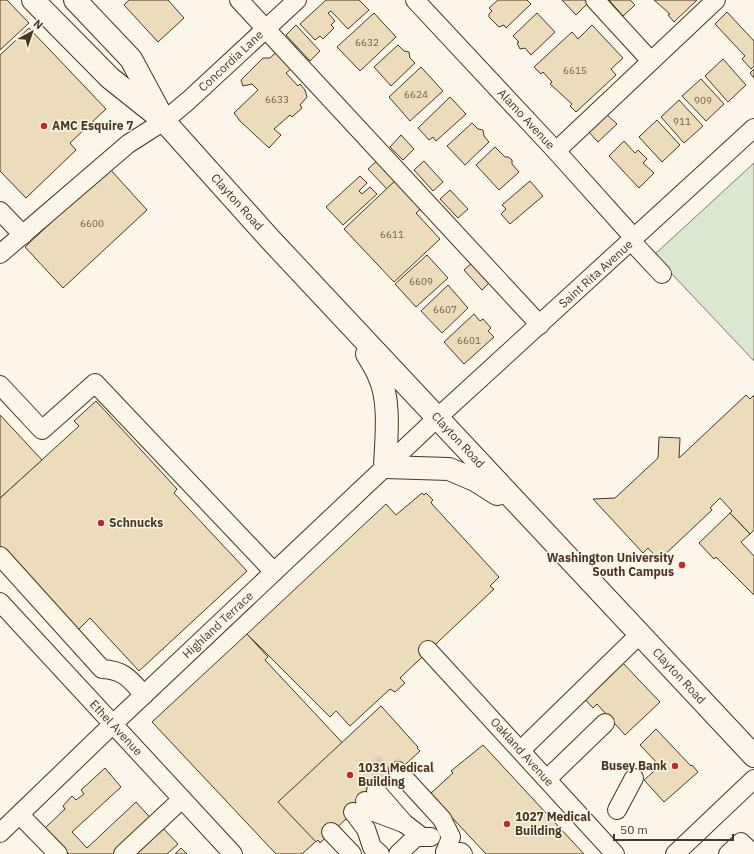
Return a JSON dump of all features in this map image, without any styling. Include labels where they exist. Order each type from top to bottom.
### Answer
[{"type":"main road","name":"Clayton Road","points":[[33,0],[110,78],[164,121],[437,418],[754,756]]},
{"type":"main road","name":"Clayton Road","points":[[75,0],[131,59],[164,121]]},
{"type":"main road","points":[[347,321],[380,376],[384,390],[387,417],[386,467],[439,468],[461,473],[475,480],[532,518]]},
{"type":"street","points":[[239,0],[267,28],[540,325]]},
{"type":"street","name":"Concordia Lane","points":[[0,254],[128,144],[164,121],[189,100],[297,0]]},
{"type":"street","name":"Alamo Avenue","points":[[415,0],[556,151],[662,274]]},
{"type":"street","points":[[595,0],[652,61]]},
{"type":"street","points":[[556,151],[716,0]]},
{"type":"street","name":"Saint Rita Avenue","points":[[437,418],[754,128]]},
{"type":"street","points":[[0,211],[23,235]]},
{"type":"street","points":[[0,385],[42,430],[95,383],[274,572]]},
{"type":"street","name":"Highland Terrace","points":[[0,833],[113,724],[437,418]]},
{"type":"street","points":[[0,556],[102,669],[115,670],[125,675],[144,695]]},
{"type":"street","name":"Ethel Avenue","points":[[0,602],[233,854]]},
{"type":"street","points":[[521,750],[640,634]]},
{"type":"street","name":"Oakland Avenue","points":[[428,650],[615,854]]},
{"type":"street","points":[[547,779],[605,723]]},
{"type":"street","points":[[398,771],[442,819],[450,837],[445,853]]},
{"type":"street","points":[[617,810],[634,778]]},
{"type":"street","points":[[675,854],[754,779]]},
{"type":"street","points":[[123,854],[182,799]]},
{"type":"street","points":[[380,854],[367,804],[404,823],[422,837]]},
{"type":"street","points":[[20,815],[58,854]]},
{"type":"street","points":[[332,832],[352,854]]},
{"type":"street","points":[[398,854],[416,837],[431,837],[445,853]]},
{"type":"street","points":[[728,854],[741,842],[753,854]]},
{"type":"street","points":[[445,853],[461,852],[463,854]]},
{"type":"green space","points":[[754,163],[754,361],[654,255]]},
{"type":"building","points":[[0,0],[7,0],[29,23],[0,50]]},
{"type":"building","points":[[129,0],[168,0],[184,18],[158,42],[124,5]]},
{"type":"building","points":[[326,0],[359,0],[369,10],[348,29],[331,11],[328,13],[335,21],[331,25],[334,28],[323,39],[320,36],[315,40],[300,24]]},
{"type":"building","points":[[498,0],[527,0],[531,4],[506,28],[504,25],[499,27],[489,17],[489,14],[492,11],[489,8]]},
{"type":"building","points":[[562,0],[585,0],[588,3],[576,15]]},
{"type":"building","points":[[609,0],[630,0],[635,5],[623,16]]},
{"type":"building","points":[[654,0],[697,0],[674,22],[668,15],[670,14]]},
{"type":"building","points":[[727,12],[754,41],[754,66],[751,69],[742,59],[745,56],[715,24]]},
{"type":"building","points":[[374,13],[396,37],[360,71],[337,47]]},
{"type":"building","points":[[537,13],[555,32],[531,55],[525,48],[520,49],[517,43],[519,42],[513,36]]},
{"type":"building","points":[[296,25],[320,51],[310,61],[286,35]]},
{"type":"building","points":[[592,25],[623,58],[611,69],[616,75],[576,112],[570,106],[572,104],[550,84],[552,82],[543,72],[541,74],[534,67],[572,32],[578,39]]},
{"type":"building","name":"AMC Esquire 7","points":[[29,28],[106,109],[70,143],[76,150],[26,198],[0,171],[0,55]]},
{"type":"building","points":[[398,45],[404,51],[409,52],[410,58],[415,63],[391,86],[374,67]]},
{"type":"building","points":[[281,48],[297,64],[286,73],[298,86],[300,84],[305,90],[307,97],[300,105],[302,108],[292,117],[290,115],[274,129],[281,135],[269,148],[240,121],[234,113],[258,90],[252,84],[243,86],[241,80],[263,58],[270,58]]},
{"type":"building","points":[[723,59],[746,85],[728,102],[705,76]]},
{"type":"building","points":[[421,67],[443,91],[410,121],[389,97]]},
{"type":"building","points":[[754,69],[754,78],[750,73]]},
{"type":"building","points":[[701,79],[724,104],[706,121],[682,96]]},
{"type":"building","points":[[450,97],[466,114],[436,141],[433,137],[429,140],[418,128]]},
{"type":"building","points":[[679,100],[703,126],[684,143],[661,117]]},
{"type":"building","points":[[606,114],[617,124],[598,142],[588,131]]},
{"type":"building","points":[[657,120],[680,145],[662,162],[639,137]]},
{"type":"building","points":[[472,123],[478,129],[483,130],[484,136],[489,142],[465,165],[447,146]]},
{"type":"building","points":[[401,135],[414,149],[403,160],[390,147]]},
{"type":"building","points":[[624,141],[635,153],[638,150],[647,159],[643,163],[654,173],[639,188],[609,156]]},
{"type":"building","points":[[495,147],[505,157],[512,160],[512,164],[519,172],[499,190],[476,165]]},
{"type":"building","points":[[379,159],[398,178],[387,189],[368,169]]},
{"type":"building","points":[[424,161],[443,182],[433,191],[414,170]]},
{"type":"building","points":[[109,168],[147,210],[63,288],[25,247]]},
{"type":"building","points":[[360,176],[367,183],[359,191],[362,194],[370,187],[377,194],[343,225],[326,207]]},
{"type":"building","points":[[398,178],[424,206],[416,213],[440,239],[394,282],[344,229]]},
{"type":"building","points":[[530,181],[543,196],[510,224],[501,214],[506,209],[502,205]]},
{"type":"building","points":[[450,190],[468,209],[458,218],[440,199]]},
{"type":"building","points":[[427,255],[448,278],[416,307],[395,284]]},
{"type":"building","points":[[474,261],[492,280],[482,290],[464,270]]},
{"type":"building","points":[[448,285],[468,308],[442,333],[421,311]]},
{"type":"building","points":[[474,314],[480,321],[483,319],[491,328],[488,331],[494,337],[464,364],[444,342]]},
{"type":"building","points":[[746,395],[750,399],[754,395],[754,530],[750,534],[730,513],[732,511],[720,498],[710,508],[712,510],[659,560],[648,548],[643,553],[593,499],[615,498],[658,458],[659,437],[680,438],[679,458]]},
{"type":"building","name":"Schnucks","points":[[96,401],[177,489],[174,493],[247,571],[139,671],[90,618],[77,631],[0,548],[0,498],[79,426],[74,421]]},
{"type":"building","points":[[0,415],[42,460],[0,498]]},
{"type":"building","points":[[422,493],[424,495],[426,493],[433,500],[431,502],[432,504],[499,577],[490,586],[494,589],[400,678],[405,683],[395,692],[390,689],[350,726],[336,711],[330,717],[247,634],[386,504],[396,515]]},
{"type":"building","points":[[730,513],[750,534],[741,542],[754,556],[754,595],[716,557],[714,559],[699,543]]},
{"type":"building","points":[[247,634],[268,657],[265,660],[380,783],[302,854],[276,854],[152,722]]},
{"type":"building","points":[[620,660],[660,702],[625,735],[597,704],[593,708],[582,696]]},
{"type":"building","name":"1031 Medical Building","points":[[381,706],[420,751],[320,843],[318,840],[316,842],[278,802]]},
{"type":"building","name":"Busey Bank","points":[[656,729],[698,772],[664,802],[644,780],[660,766],[640,745]]},
{"type":"building","name":"1027 Medical Building","points":[[483,745],[584,854],[486,854],[430,794],[453,773],[451,771]]},
{"type":"building","points":[[105,768],[121,787],[72,832],[87,848],[136,802],[155,823],[121,854],[69,854],[45,828],[65,809],[63,806],[72,796],[76,800],[84,794],[81,790]]},
{"type":"building","points":[[160,825],[178,844],[167,854],[129,854]]},
{"type":"building","points":[[181,848],[187,854],[175,854]]},
{"type":"tunnel","points":[[372,774],[387,759],[398,771]]},
{"type":"place","name":"AMC Esquire 7","points":[[44,126]]},
{"type":"place","name":"Schnucks","points":[[101,523]]},
{"type":"place","name":"Washington University South Campus","points":[[682,565]]},
{"type":"place","name":"Busey Bank","points":[[675,766]]},
{"type":"place","name":"1031 Medical Building","points":[[350,775]]},
{"type":"place","name":"1027 Medical Building","points":[[507,824]]}]
